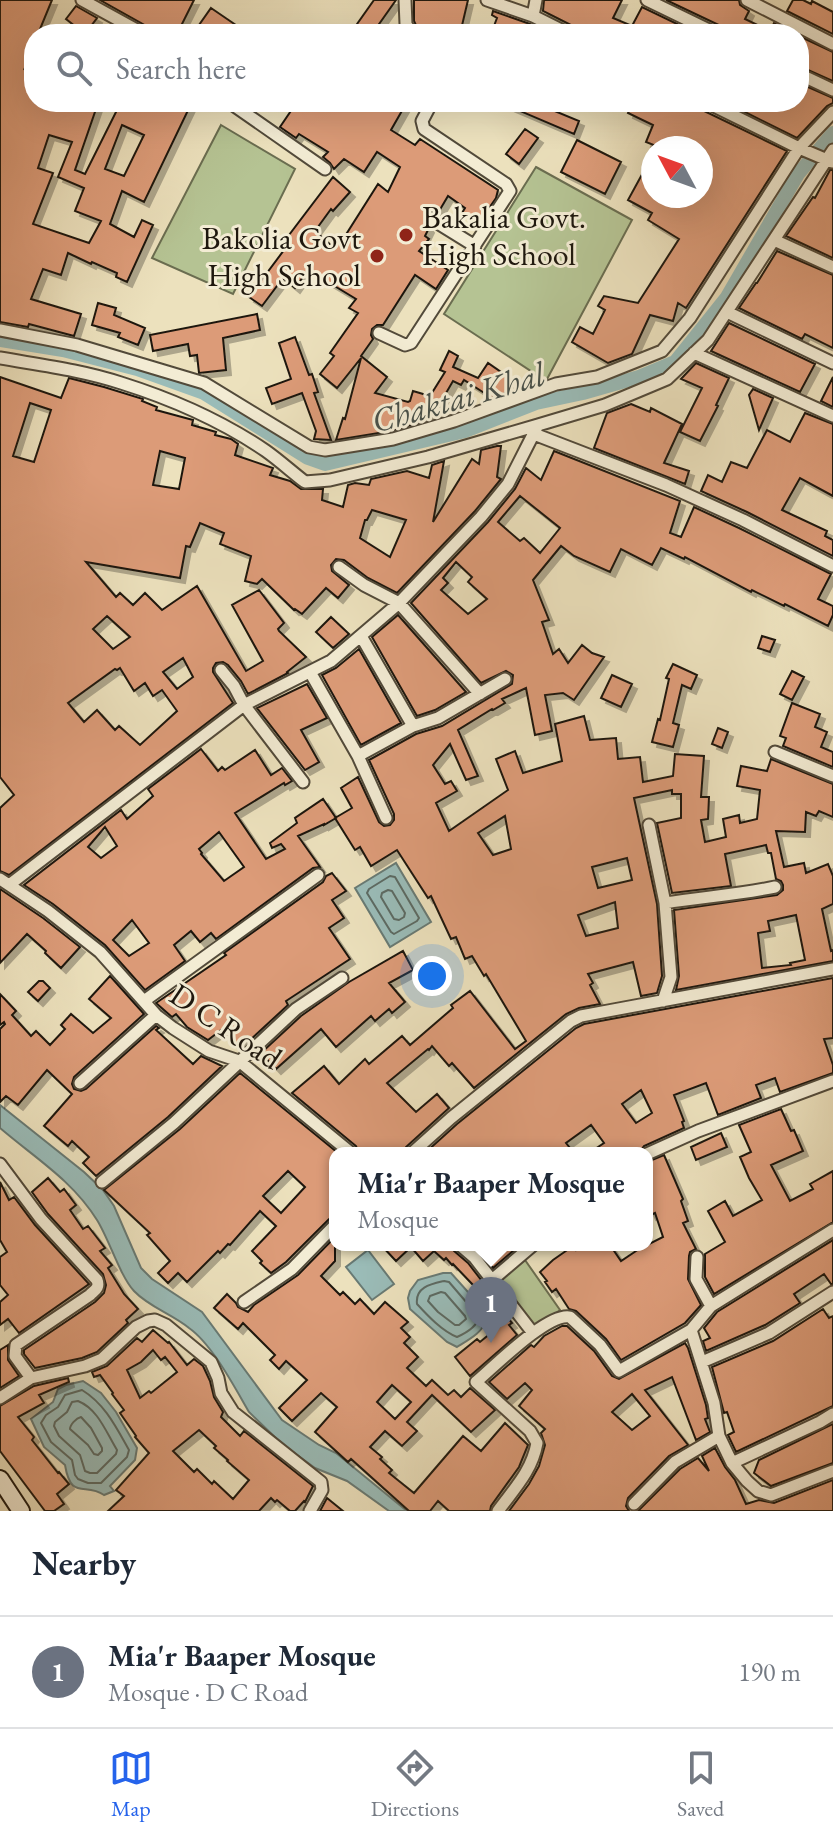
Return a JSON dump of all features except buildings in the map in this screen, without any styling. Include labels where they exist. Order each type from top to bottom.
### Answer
[{"type":"main road","points":[[0,1479],[21,1511]]},
{"type":"main road","points":[[0,1497],[10,1511]]},
{"type":"street","points":[[82,0],[126,24]]},
{"type":"street","points":[[405,0],[406,24]]},
{"type":"street","points":[[487,0],[549,24]]},
{"type":"street","points":[[533,16],[536,0]]},
{"type":"street","points":[[647,0],[696,24]]},
{"type":"street","points":[[747,0],[794,24]]},
{"type":"street","points":[[809,32],[833,44]]},
{"type":"street","points":[[809,79],[833,90]]},
{"type":"street","points":[[243,112],[325,169]]},
{"type":"street","points":[[379,333],[405,345],[411,343],[510,191],[509,187],[424,129],[422,121],[427,112]]},
{"type":"street","points":[[0,358],[120,382],[168,400],[221,424],[267,452],[305,482],[330,480],[536,429],[667,379],[708,340],[831,157],[799,148],[726,112]]},
{"type":"street","points":[[0,330],[77,345],[204,383],[309,447],[325,450],[393,439],[556,384],[597,377],[662,351],[690,318],[799,148],[833,112]]},
{"type":"street","points":[[433,220],[475,246]]},
{"type":"street","points":[[774,240],[833,267]]},
{"type":"street","points":[[727,312],[833,363]]},
{"type":"street","points":[[694,353],[833,416]]},
{"type":"street","points":[[536,429],[743,520],[833,566]]},
{"type":"street","points":[[4,882],[244,705],[331,661],[361,636],[399,603],[481,517],[508,484],[536,429]]},
{"type":"street","points":[[339,567],[364,585],[399,603],[480,694]]},
{"type":"street","points":[[361,636],[413,726]]},
{"type":"street","points":[[221,670],[303,782]]},
{"type":"street","points":[[310,672],[358,756],[386,818]]},
{"type":"street","points":[[358,756],[413,726],[438,718],[505,679]]},
{"type":"street","points":[[775,752],[833,776]]},
{"type":"street","points":[[649,825],[665,903],[671,977],[663,1001]]},
{"type":"street","points":[[144,1001],[318,875]]},
{"type":"street","name":"D C Road","points":[[4,882],[48,911],[100,952],[156,1015],[209,1051],[239,1061],[344,1147]]},
{"type":"street","points":[[665,903],[738,895],[775,887]]},
{"type":"street","points":[[419,1147],[581,1016],[833,969]]},
{"type":"street","points":[[102,1182],[174,1123],[296,1009],[342,978]]},
{"type":"street","points":[[80,1083],[156,1015]]},
{"type":"street","points":[[653,1151],[698,1131],[833,1081]]},
{"type":"street","points":[[0,1164],[41,1219],[99,1284],[90,1295],[16,1345],[15,1356],[31,1378]]},
{"type":"street","points":[[498,1511],[531,1465],[537,1443],[530,1431],[476,1382],[533,1333],[566,1315],[600,1345],[619,1371],[691,1330],[711,1306],[833,1230]]},
{"type":"street","points":[[244,1302],[292,1269],[329,1231]]},
{"type":"street","points":[[467,1251],[533,1333]]},
{"type":"street","points":[[492,1280],[526,1251]]},
{"type":"street","points":[[697,1257],[696,1279],[711,1306]]},
{"type":"street","points":[[702,1362],[769,1333],[833,1292]]},
{"type":"street","points":[[0,1398],[31,1378],[102,1359],[136,1327],[155,1320],[166,1325],[211,1362],[221,1393],[233,1412],[321,1482],[322,1490],[310,1511]]},
{"type":"street","points":[[691,1330],[714,1403],[719,1436],[732,1463],[758,1491],[771,1495],[833,1471]]},
{"type":"street","points":[[732,1463],[833,1414]]},
{"type":"street","points":[[634,1504],[675,1462],[719,1436]]},
{"type":"green space","points":[[221,125],[295,169],[233,294],[152,258]]},
{"type":"green space","points":[[536,167],[632,220],[546,381],[444,314]]},
{"type":"green space","points":[[525,1260],[560,1310],[533,1330],[498,1279]]},
{"type":"water","points":[[396,863],[431,922],[390,947],[355,888]]},
{"type":"water","points":[[0,1105],[103,1190],[114,1206],[141,1268],[152,1279],[202,1312],[282,1420],[336,1453],[407,1511],[389,1511],[347,1481],[315,1468],[282,1444],[249,1412],[198,1335],[134,1291],[97,1220],[76,1193],[0,1128]]},
{"type":"water","points":[[369,1251],[394,1284],[372,1300],[346,1267]]},
{"type":"water","points":[[451,1273],[488,1318],[479,1332],[457,1347],[410,1309],[408,1298],[418,1280]]},
{"type":"water","points":[[83,1381],[101,1393],[137,1448],[135,1460],[110,1486],[114,1491],[104,1495],[80,1489],[71,1483],[65,1465],[44,1447],[31,1419],[53,1402],[58,1389]]},
{"type":"waterway","name":"Chaktai Khal","points":[[0,340],[63,350],[137,369],[204,393],[308,458],[325,464],[465,431],[536,403],[639,377],[675,362],[727,297],[798,174],[833,133]]},
{"type":"place","name":"Bakalia Govt. High School","points":[[406,235]]},
{"type":"place","name":"Bakolia Govt High School","points":[[377,256]]},
{"type":"place","name":"Mia'r Baaper Mosque","points":[[491,1343]]}]
